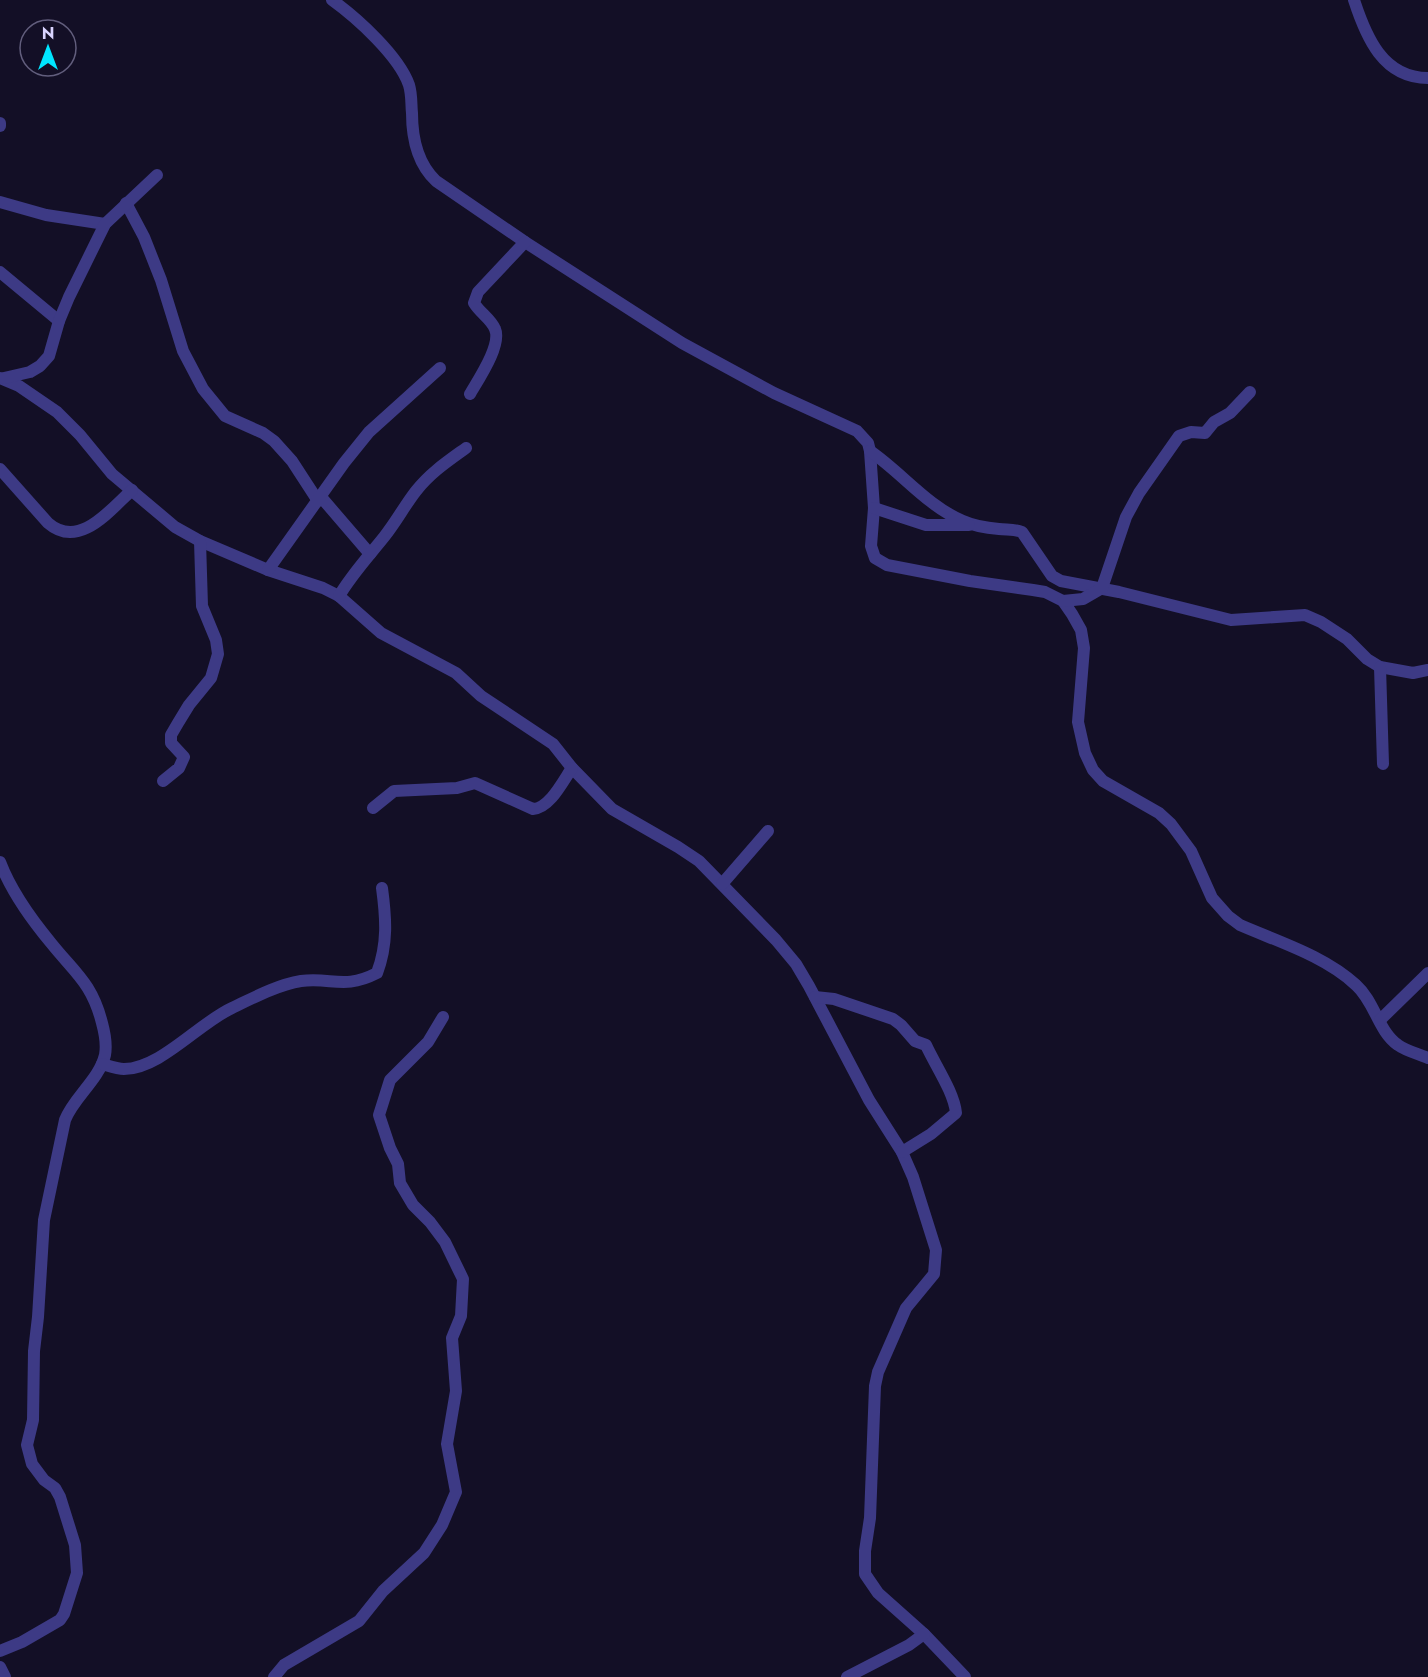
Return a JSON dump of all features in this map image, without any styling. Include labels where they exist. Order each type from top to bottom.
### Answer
[{"type":"street","points":[[332,0],[380,42],[404,74],[412,97],[413,134],[421,161],[427,173],[436,181],[525,242],[706,357],[857,431],[868,443],[870,451],[874,508],[871,546],[875,558],[880,562],[970,581],[1046,592],[1063,601],[1081,630],[1084,648],[1078,722],[1085,753],[1093,770],[1102,781],[1159,813],[1171,824],[1191,851],[1212,898],[1228,916],[1240,925],[1331,966],[1356,984],[1369,999],[1389,1037],[1400,1047],[1428,1058]]},
{"type":"street","points":[[1354,0],[1362,23],[1382,58],[1401,73],[1428,78]]},
{"type":"street","points":[[2,378],[30,372],[40,366],[49,356],[58,321],[94,242],[105,224],[157,175]]},
{"type":"street","points":[[0,202],[45,215],[105,224]]},
{"type":"street","points":[[126,203],[144,237],[161,280],[183,351],[203,389],[225,416],[263,433],[274,441],[292,461],[319,499],[370,554]]},
{"type":"street","points":[[471,394],[492,354],[497,338],[495,329],[478,311],[474,303],[478,292],[525,242]]},
{"type":"street","points":[[0,272],[58,321]]},
{"type":"street","points":[[268,570],[344,463],[369,432],[440,368]]},
{"type":"street","points":[[2,378],[19,386],[57,412],[80,435],[112,474],[167,522],[200,541],[268,570],[323,588],[339,596],[381,633],[456,674],[481,696],[553,744],[572,768],[612,809],[678,846],[699,861],[776,940],[796,964],[869,1100],[902,1152],[913,1177],[936,1250],[934,1274],[906,1308],[878,1372],[875,1386],[870,1518],[864,1563],[865,1574],[878,1593],[924,1634],[965,1677]]},
{"type":"street","points":[[1063,601],[1083,599],[1102,588],[1126,517],[1139,493],[1171,446],[1184,433],[1204,433],[1214,422],[1230,413],[1250,392]]},
{"type":"street","points":[[339,596],[349,579],[398,519],[415,492],[440,467],[466,448]]},
{"type":"street","points":[[870,451],[890,464],[915,489],[949,513],[974,525]]},
{"type":"street","points":[[0,469],[48,523],[64,532],[75,532],[94,525],[132,490]]},
{"type":"street","points":[[874,508],[926,525],[974,525],[1017,530],[1026,537],[1056,579],[1230,620],[1305,615],[1338,633],[1367,659],[1380,667],[1413,673],[1428,670]]},
{"type":"street","points":[[163,781],[179,768],[184,757],[171,743],[171,735],[189,705],[211,678],[218,654],[216,639],[202,606],[200,541]]},
{"type":"street","points":[[1380,667],[1383,764]]},
{"type":"street","points":[[373,808],[394,791],[457,788],[475,783],[533,809],[539,808],[548,801],[572,768]]},
{"type":"street","points":[[722,884],[768,831]]},
{"type":"street","points":[[0,862],[6,877],[32,918],[93,993],[106,1046],[102,1064],[86,1090],[68,1110],[47,1204],[34,1352],[33,1420],[27,1445],[32,1464],[44,1480],[55,1488],[60,1497],[75,1545],[77,1573],[60,1620],[22,1642],[0,1651]]},
{"type":"street","points":[[102,1064],[119,1069],[138,1068],[175,1047],[229,1009],[280,986],[304,981],[354,982],[377,973],[386,940],[382,888]]},
{"type":"street","points":[[1380,1020],[1428,973]]},
{"type":"street","points":[[815,997],[834,999],[893,1019],[915,1041],[926,1045],[942,1075],[956,1113],[931,1134],[902,1152]]},
{"type":"street","points":[[274,1677],[284,1665],[359,1621],[383,1591],[424,1553],[442,1525],[456,1491],[447,1444],[456,1391],[452,1338],[461,1316],[463,1278],[445,1242],[413,1205],[400,1183],[398,1164],[379,1115],[390,1080],[428,1042],[443,1017]]},
{"type":"street","points":[[847,1677],[909,1645],[924,1634]]},
{"type":"street","points":[[0,1667],[5,1677]]}]
